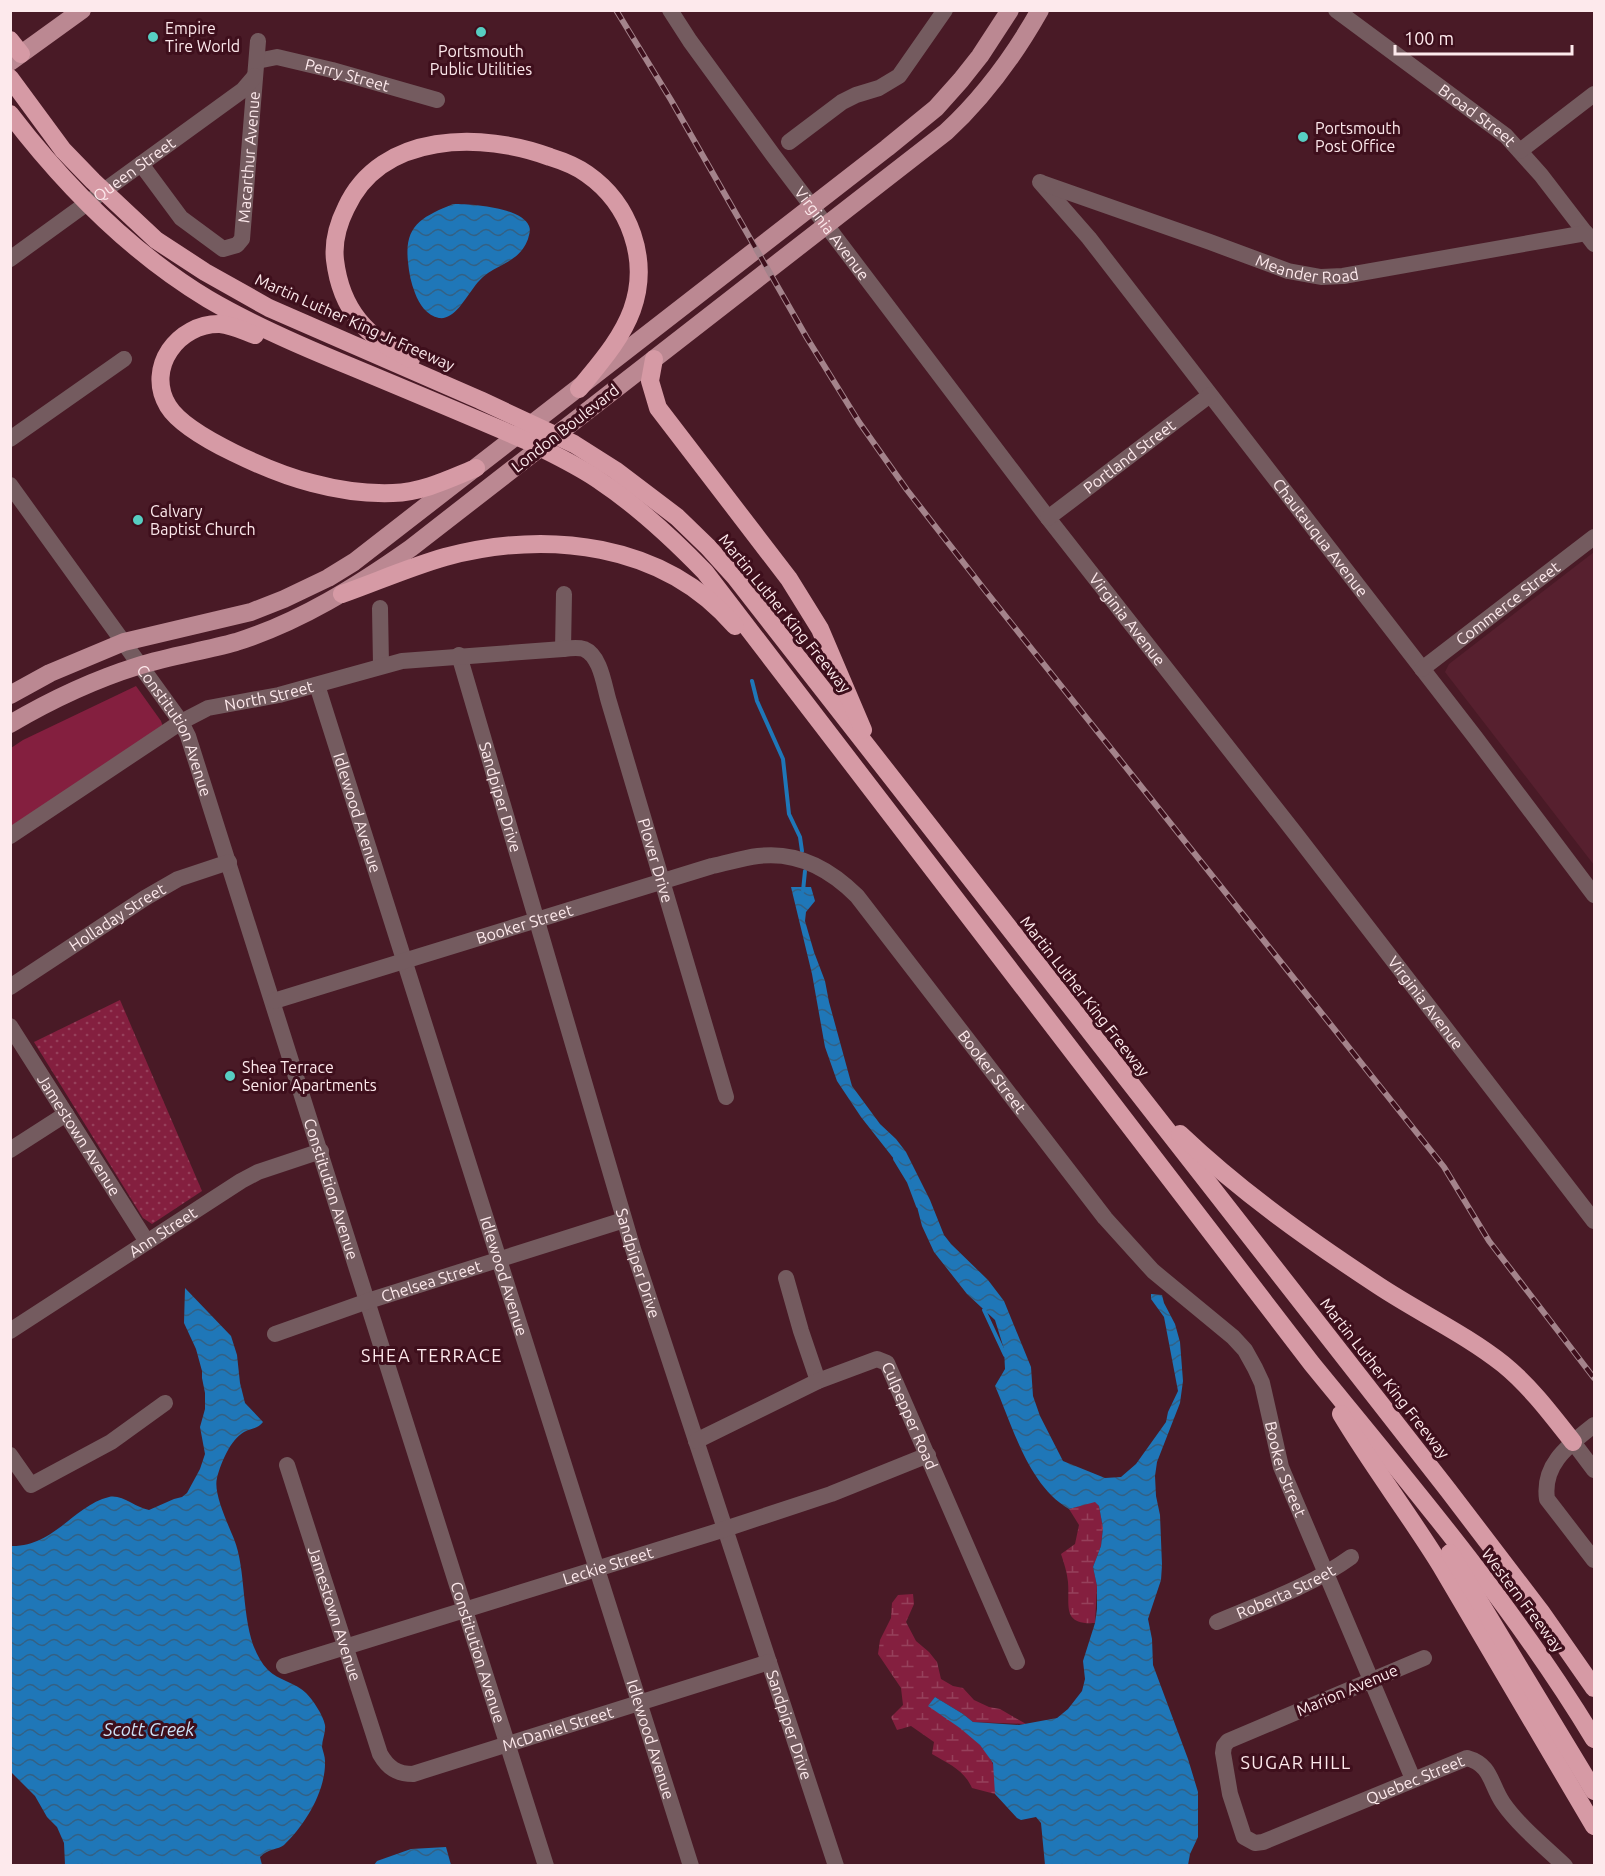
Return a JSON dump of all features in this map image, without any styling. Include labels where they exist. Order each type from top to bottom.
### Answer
[{"type":"highway","name":"Martin Luther King Jr Freeway","points":[[10,78],[63,150],[119,206],[164,245],[205,272],[269,308],[480,400]]},
{"type":"highway","points":[[10,114],[40,154],[101,217],[156,263],[208,299],[271,332],[531,443],[598,479],[622,496],[675,541],[705,572],[1312,1364],[1413,1489],[1594,1790]]},
{"type":"highway","points":[[480,400],[395,352],[370,334],[347,305],[340,288],[334,252],[341,218],[348,202],[364,181],[384,164],[415,149],[466,141],[507,144],[529,149],[571,164],[586,173],[600,184],[623,212],[631,228],[639,263],[635,302],[612,348],[579,389]]},
{"type":"highway","points":[[332,359],[272,342],[233,326],[220,324],[207,326],[187,333],[170,348],[162,369],[162,394],[179,420],[196,431],[238,454],[310,483],[340,489],[393,493],[418,490],[476,468]]},
{"type":"highway","points":[[661,353],[650,381],[658,408],[789,579],[807,606],[833,658],[864,733],[895,783]]},
{"type":"highway","name":"Martin Luther King Freeway","points":[[480,400],[574,444],[615,471],[677,517],[735,577],[1448,1490],[1541,1612],[1594,1688]]},
{"type":"highway","points":[[342,594],[414,567],[475,550],[539,544],[603,549],[634,558],[676,577],[702,594],[722,611],[763,661],[811,710]]},
{"type":"highway","points":[[1135,1091],[1206,1158],[1270,1211],[1380,1287],[1475,1343],[1504,1365],[1525,1383],[1573,1442]]},
{"type":"highway","points":[[1312,1364],[1365,1454],[1429,1546],[1591,1820]]},
{"type":"highway","name":"Western Freeway","points":[[1413,1489],[1526,1636],[1594,1739]]},
{"type":"main road","points":[[14,52],[82,10]]},
{"type":"main road","name":"London Boulevard","points":[[10,695],[50,673],[124,642],[251,612],[285,599],[328,578],[374,548],[936,108],[980,56],[1010,10]]},
{"type":"main road","name":"London Boulevard","points":[[10,724],[66,694],[105,677],[140,665],[236,641],[306,614],[342,594],[411,548],[946,132],[976,102],[1005,66],[1040,10]]},
{"type":"street","name":"Virginia Avenue","points":[[670,10],[773,155],[1048,518],[1295,833],[1594,1221]]},
{"type":"street","points":[[789,142],[842,102],[856,94],[879,88],[899,76],[945,10]]},
{"type":"street","name":"Broad Street","points":[[1336,10],[1506,136],[1590,239]]},
{"type":"street","name":"Macarthur Avenue","points":[[141,164],[181,218],[223,249],[237,245],[242,239],[258,40]]},
{"type":"street","name":"Perry Street","points":[[256,69],[277,57],[437,100]]},
{"type":"street","name":"Queen Street","points":[[10,259],[243,90],[256,69]]},
{"type":"street","points":[[1520,151],[1594,94]]},
{"type":"street","name":"Meander Road","points":[[1040,182],[1288,271],[1321,277],[1343,276],[1590,239]]},
{"type":"street","name":"Chautauqua Avenue","points":[[1040,182],[1089,238],[1594,895]]},
{"type":"street","points":[[10,438],[124,359]]},
{"type":"street","name":"Portland Street","points":[[1048,518],[1210,395]]},
{"type":"street","name":"Constitution Avenue","points":[[10,485],[181,722],[188,736],[274,1001],[546,1866]]},
{"type":"street","name":"Commerce Street","points":[[1422,669],[1594,537]]},
{"type":"street","points":[[563,649],[564,594]]},
{"type":"street","points":[[380,608],[381,665]]},
{"type":"street","name":"North Street","points":[[10,836],[181,722],[208,708],[317,686],[381,665],[402,661],[563,649]]},
{"type":"street","name":"Plover Drive","points":[[563,649],[584,649],[597,662],[726,1097]]},
{"type":"street","name":"Sandpiper Drive","points":[[459,656],[624,1220],[836,1866]]},
{"type":"street","name":"Idlewood Avenue","points":[[317,686],[691,1866]]},
{"type":"street","name":"Booker Street","points":[[274,1001],[712,866],[771,855],[810,863],[830,872],[857,896],[1105,1218],[1153,1271],[1223,1328],[1245,1350],[1262,1383],[1281,1467],[1413,1779]]},
{"type":"street","name":"Holladay Street","points":[[10,987],[145,898],[178,879],[229,862]]},
{"type":"street","name":"Jamestown Avenue","points":[[10,1026],[147,1242]]},
{"type":"street","points":[[10,1150],[66,1114]]},
{"type":"street","name":"Ann Street","points":[[10,1330],[241,1181],[258,1172],[321,1151]]},
{"type":"street","name":"Chelsea Street","points":[[274,1334],[368,1301],[624,1220]]},
{"type":"street","points":[[786,1278],[818,1381]]},
{"type":"street","name":"Culpepper Road","points":[[696,1441],[818,1381],[878,1359],[883,1360],[887,1363],[928,1455],[1017,1662]]},
{"type":"street","points":[[10,1455],[31,1485],[111,1442],[165,1403]]},
{"type":"street","points":[[1594,1425],[1558,1458],[1548,1474],[1546,1487],[1547,1499],[1594,1560]]},
{"type":"street","points":[[1573,1442],[1594,1470]]},
{"type":"street","name":"Leckie Street","points":[[284,1666],[725,1529],[831,1494],[928,1455]]},
{"type":"street","name":"Jamestown Avenue","points":[[287,1465],[384,1762]]},
{"type":"street","name":"Roberta Street","points":[[1217,1622],[1326,1574],[1351,1557]]},
{"type":"street","name":"Marion Avenue","points":[[1293,1830],[1263,1842],[1248,1841],[1244,1837],[1230,1794],[1224,1746],[1231,1739],[1424,1658]]},
{"type":"street","name":"McDaniel Street","points":[[384,1762],[396,1771],[413,1774],[639,1701],[769,1662]]},
{"type":"street","name":"Quebec Street","points":[[1293,1830],[1467,1758],[1478,1761],[1488,1772],[1502,1802],[1516,1819],[1565,1866]]},
{"type":"shaded area","points":[[1594,552],[1594,865],[1445,672],[1449,664]]},
{"type":"green space","points":[[136,686],[163,727],[11,828],[11,748],[23,740]]},
{"type":"green space","points":[[120,1000],[202,1191],[152,1224],[143,1218],[34,1042]]},
{"type":"green space","points":[[1095,1501],[1099,1506],[1103,1528],[1101,1546],[1093,1567],[1097,1586],[1095,1623],[1084,1623],[1072,1617],[1068,1606],[1068,1578],[1061,1554],[1075,1544],[1079,1525],[1069,1509]]},
{"type":"green space","points":[[913,1594],[914,1604],[906,1622],[916,1641],[937,1662],[941,1679],[953,1686],[963,1688],[974,1700],[1000,1709],[1026,1724],[973,1722],[935,1697],[929,1706],[964,1730],[987,1753],[994,1769],[995,1794],[972,1788],[960,1772],[932,1754],[934,1742],[911,1726],[897,1730],[891,1717],[903,1705],[901,1688],[878,1654],[880,1640],[891,1618],[892,1603],[898,1595]]},
{"type":"water","points":[[453,204],[483,206],[506,211],[524,220],[530,231],[521,252],[483,277],[454,313],[439,318],[427,312],[421,305],[412,285],[408,262],[409,239],[417,224],[424,218]]},
{"type":"water","points":[[791,887],[811,887],[815,901],[806,912],[805,921],[825,981],[852,1086],[880,1124],[906,1152],[930,1200],[944,1235],[988,1280],[1004,1301],[1031,1367],[1033,1396],[1040,1416],[1063,1461],[1105,1478],[1121,1477],[1136,1464],[1166,1422],[1178,1391],[1164,1317],[1151,1299],[1151,1294],[1162,1295],[1175,1324],[1180,1342],[1183,1381],[1180,1403],[1157,1462],[1155,1476],[1160,1515],[1162,1565],[1161,1580],[1148,1619],[1152,1639],[1153,1665],[1198,1792],[1198,1837],[1190,1854],[1188,1865],[1045,1865],[1041,1823],[1036,1817],[1021,1820],[1017,1818],[995,1794],[993,1763],[980,1745],[928,1706],[935,1697],[973,1722],[1019,1725],[1057,1718],[1068,1709],[1082,1691],[1085,1679],[1083,1661],[1097,1609],[1097,1586],[1093,1567],[1101,1546],[1103,1528],[1099,1506],[1095,1502],[1069,1509],[1055,1499],[1032,1470],[995,1386],[1005,1369],[1004,1349],[995,1320],[967,1294],[934,1252],[922,1226],[914,1195],[905,1173],[861,1117],[837,1081],[825,1047],[812,974]]},
{"type":"water","name":"Scott Creek","points":[[185,1288],[231,1336],[237,1355],[245,1403],[263,1422],[239,1436],[230,1446],[217,1478],[217,1492],[239,1554],[252,1642],[268,1670],[306,1693],[320,1712],[325,1725],[322,1747],[325,1759],[322,1784],[313,1807],[299,1828],[284,1845],[260,1857],[262,1865],[65,1865],[64,1843],[57,1827],[47,1817],[35,1796],[11,1772],[11,1546],[26,1545],[39,1540],[96,1502],[109,1497],[119,1497],[149,1510],[187,1493],[205,1454],[200,1427],[205,1409],[205,1393],[196,1349],[184,1323]]},
{"type":"water","points":[[446,1847],[451,1865],[374,1865],[377,1861],[411,1849]]},
{"type":"waterway","points":[[752,681],[757,701],[783,759],[789,814],[800,837],[802,851]]},
{"type":"waterway","points":[[803,891],[805,871]]},
{"type":"waterway","points":[[895,1159],[909,1182],[918,1206]]},
{"type":"waterway","points":[[984,1310],[1005,1355]]},
{"type":"railway","points":[[616,10],[671,100],[807,338],[859,422],[907,490],[1444,1167],[1489,1241],[1594,1378]]},
{"type":"place","name":"Portsmouth Public Utilities","points":[[481,32]]},
{"type":"place","name":"Empire Tire World","points":[[153,37]]},
{"type":"place","name":"Portsmouth Post Office","points":[[1303,137]]},
{"type":"place","name":"Calvary Baptist Church","points":[[138,520]]},
{"type":"place","name":"Shea Terrace Senior Apartments","points":[[230,1076]]},
{"type":"district","name":"SHEA TERRACE","points":[[432,1355]]},
{"type":"district","name":"SUGAR HILL","points":[[1296,1762]]}]
